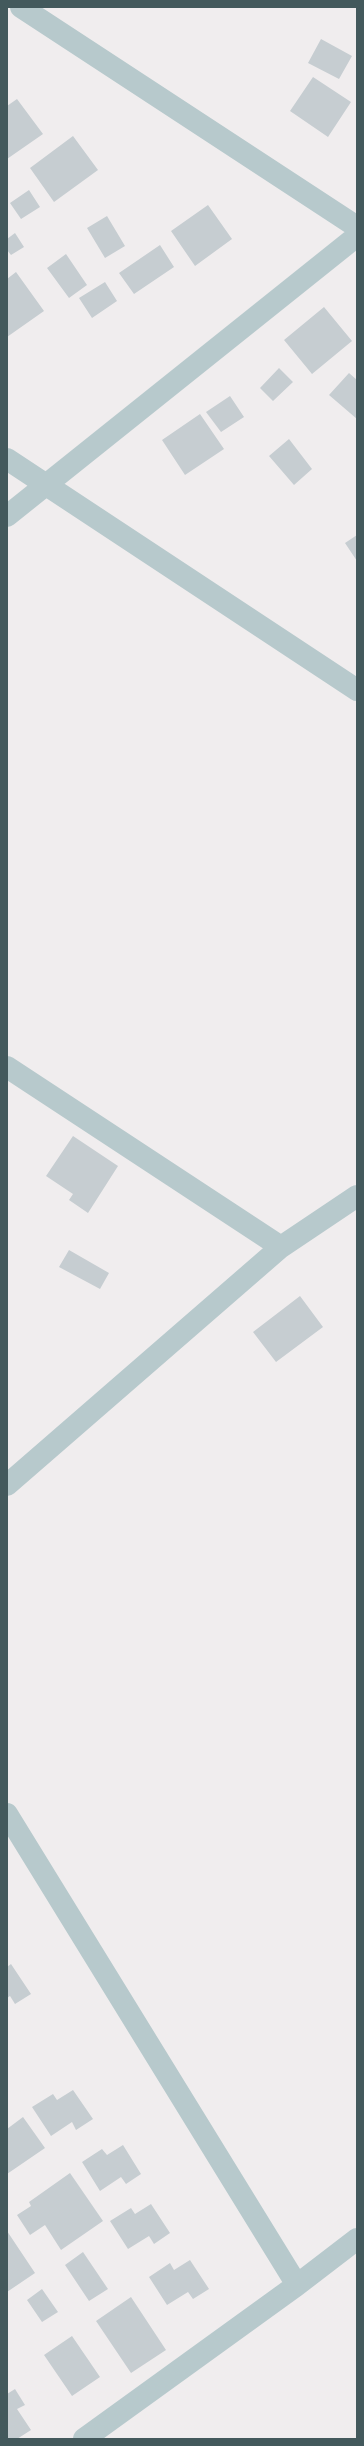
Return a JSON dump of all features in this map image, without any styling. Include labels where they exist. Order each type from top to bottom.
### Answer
[{"type":"street","points":[[21,7],[357,227]]},
{"type":"street","points":[[7,516],[357,236]]},
{"type":"street","points":[[7,459],[357,690]]},
{"type":"street","points":[[7,1067],[281,1247]]},
{"type":"street","points":[[7,1484],[281,1247],[357,1196]]},
{"type":"street","points":[[7,1814],[297,2285]]},
{"type":"street","points":[[84,2439],[297,2285],[357,2239]]},
{"type":"building","points":[[321,39],[352,56],[339,79],[308,63]]},
{"type":"building","points":[[313,77],[351,102],[328,137],[290,111]]},
{"type":"building","points":[[17,99],[43,134],[7,159],[7,106]]},
{"type":"building","points":[[73,136],[98,170],[54,202],[30,168]]},
{"type":"building","points":[[29,190],[40,207],[21,219],[10,203]]},
{"type":"building","points":[[208,205],[232,239],[195,266],[171,231]]},
{"type":"building","points":[[107,216],[125,246],[105,258],[87,228]]},
{"type":"building","points":[[15,233],[24,247],[11,255],[7,250],[7,239]]},
{"type":"building","points":[[160,245],[174,267],[134,294],[119,273]]},
{"type":"building","points":[[66,254],[87,285],[69,298],[47,268]]},
{"type":"building","points":[[16,272],[44,311],[7,337],[7,279]]},
{"type":"building","points":[[105,282],[117,301],[92,318],[79,298]]},
{"type":"building","points":[[324,307],[352,341],[312,374],[284,340]]},
{"type":"building","points":[[279,368],[293,382],[273,401],[260,388]]},
{"type":"building","points":[[349,373],[357,380],[357,419],[329,395]]},
{"type":"building","points":[[230,396],[244,417],[221,432],[206,412]]},
{"type":"building","points":[[200,414],[224,449],[185,475],[162,440]]},
{"type":"building","points":[[289,439],[312,469],[294,485],[269,456]]},
{"type":"building","points":[[357,535],[357,561],[345,543]]},
{"type":"building","points":[[73,1136],[118,1166],[88,1213],[69,1200],[73,1194],[46,1176]]},
{"type":"building","points":[[69,1250],[109,1273],[100,1289],[59,1267]]},
{"type":"building","points":[[300,1296],[323,1327],[276,1362],[253,1332]]},
{"type":"building","points":[[11,1964],[31,1994],[15,2004],[10,1996],[7,1998],[7,1967]]},
{"type":"building","points":[[73,2090],[93,2119],[76,2130],[72,2122],[51,2136],[32,2107],[53,2094],[57,2100]]},
{"type":"building","points":[[23,2117],[45,2148],[7,2174],[7,2129]]},
{"type":"building","points":[[123,2145],[141,2174],[126,2184],[121,2177],[100,2191],[82,2162],[102,2149],[107,2155]]},
{"type":"building","points":[[70,2173],[103,2221],[61,2250],[45,2225],[30,2235],[17,2215],[31,2206],[29,2202]]},
{"type":"building","points":[[151,2204],[170,2233],[154,2244],[149,2236],[128,2249],[110,2221],[131,2208],[135,2214]]},
{"type":"building","points":[[7,2231],[35,2273],[7,2292]]},
{"type":"building","points":[[83,2252],[108,2289],[89,2301],[65,2265]]},
{"type":"building","points":[[190,2260],[209,2289],[193,2299],[188,2292],[167,2305],[149,2277],[170,2263],[174,2270]]},
{"type":"building","points":[[42,2289],[58,2312],[42,2322],[27,2300]]},
{"type":"building","points":[[131,2297],[166,2350],[131,2373],[96,2321]]},
{"type":"building","points":[[72,2336],[100,2377],[72,2396],[44,2355]]},
{"type":"building","points":[[15,2389],[25,2405],[17,2409],[31,2430],[17,2439],[7,2439],[7,2394]]}]
